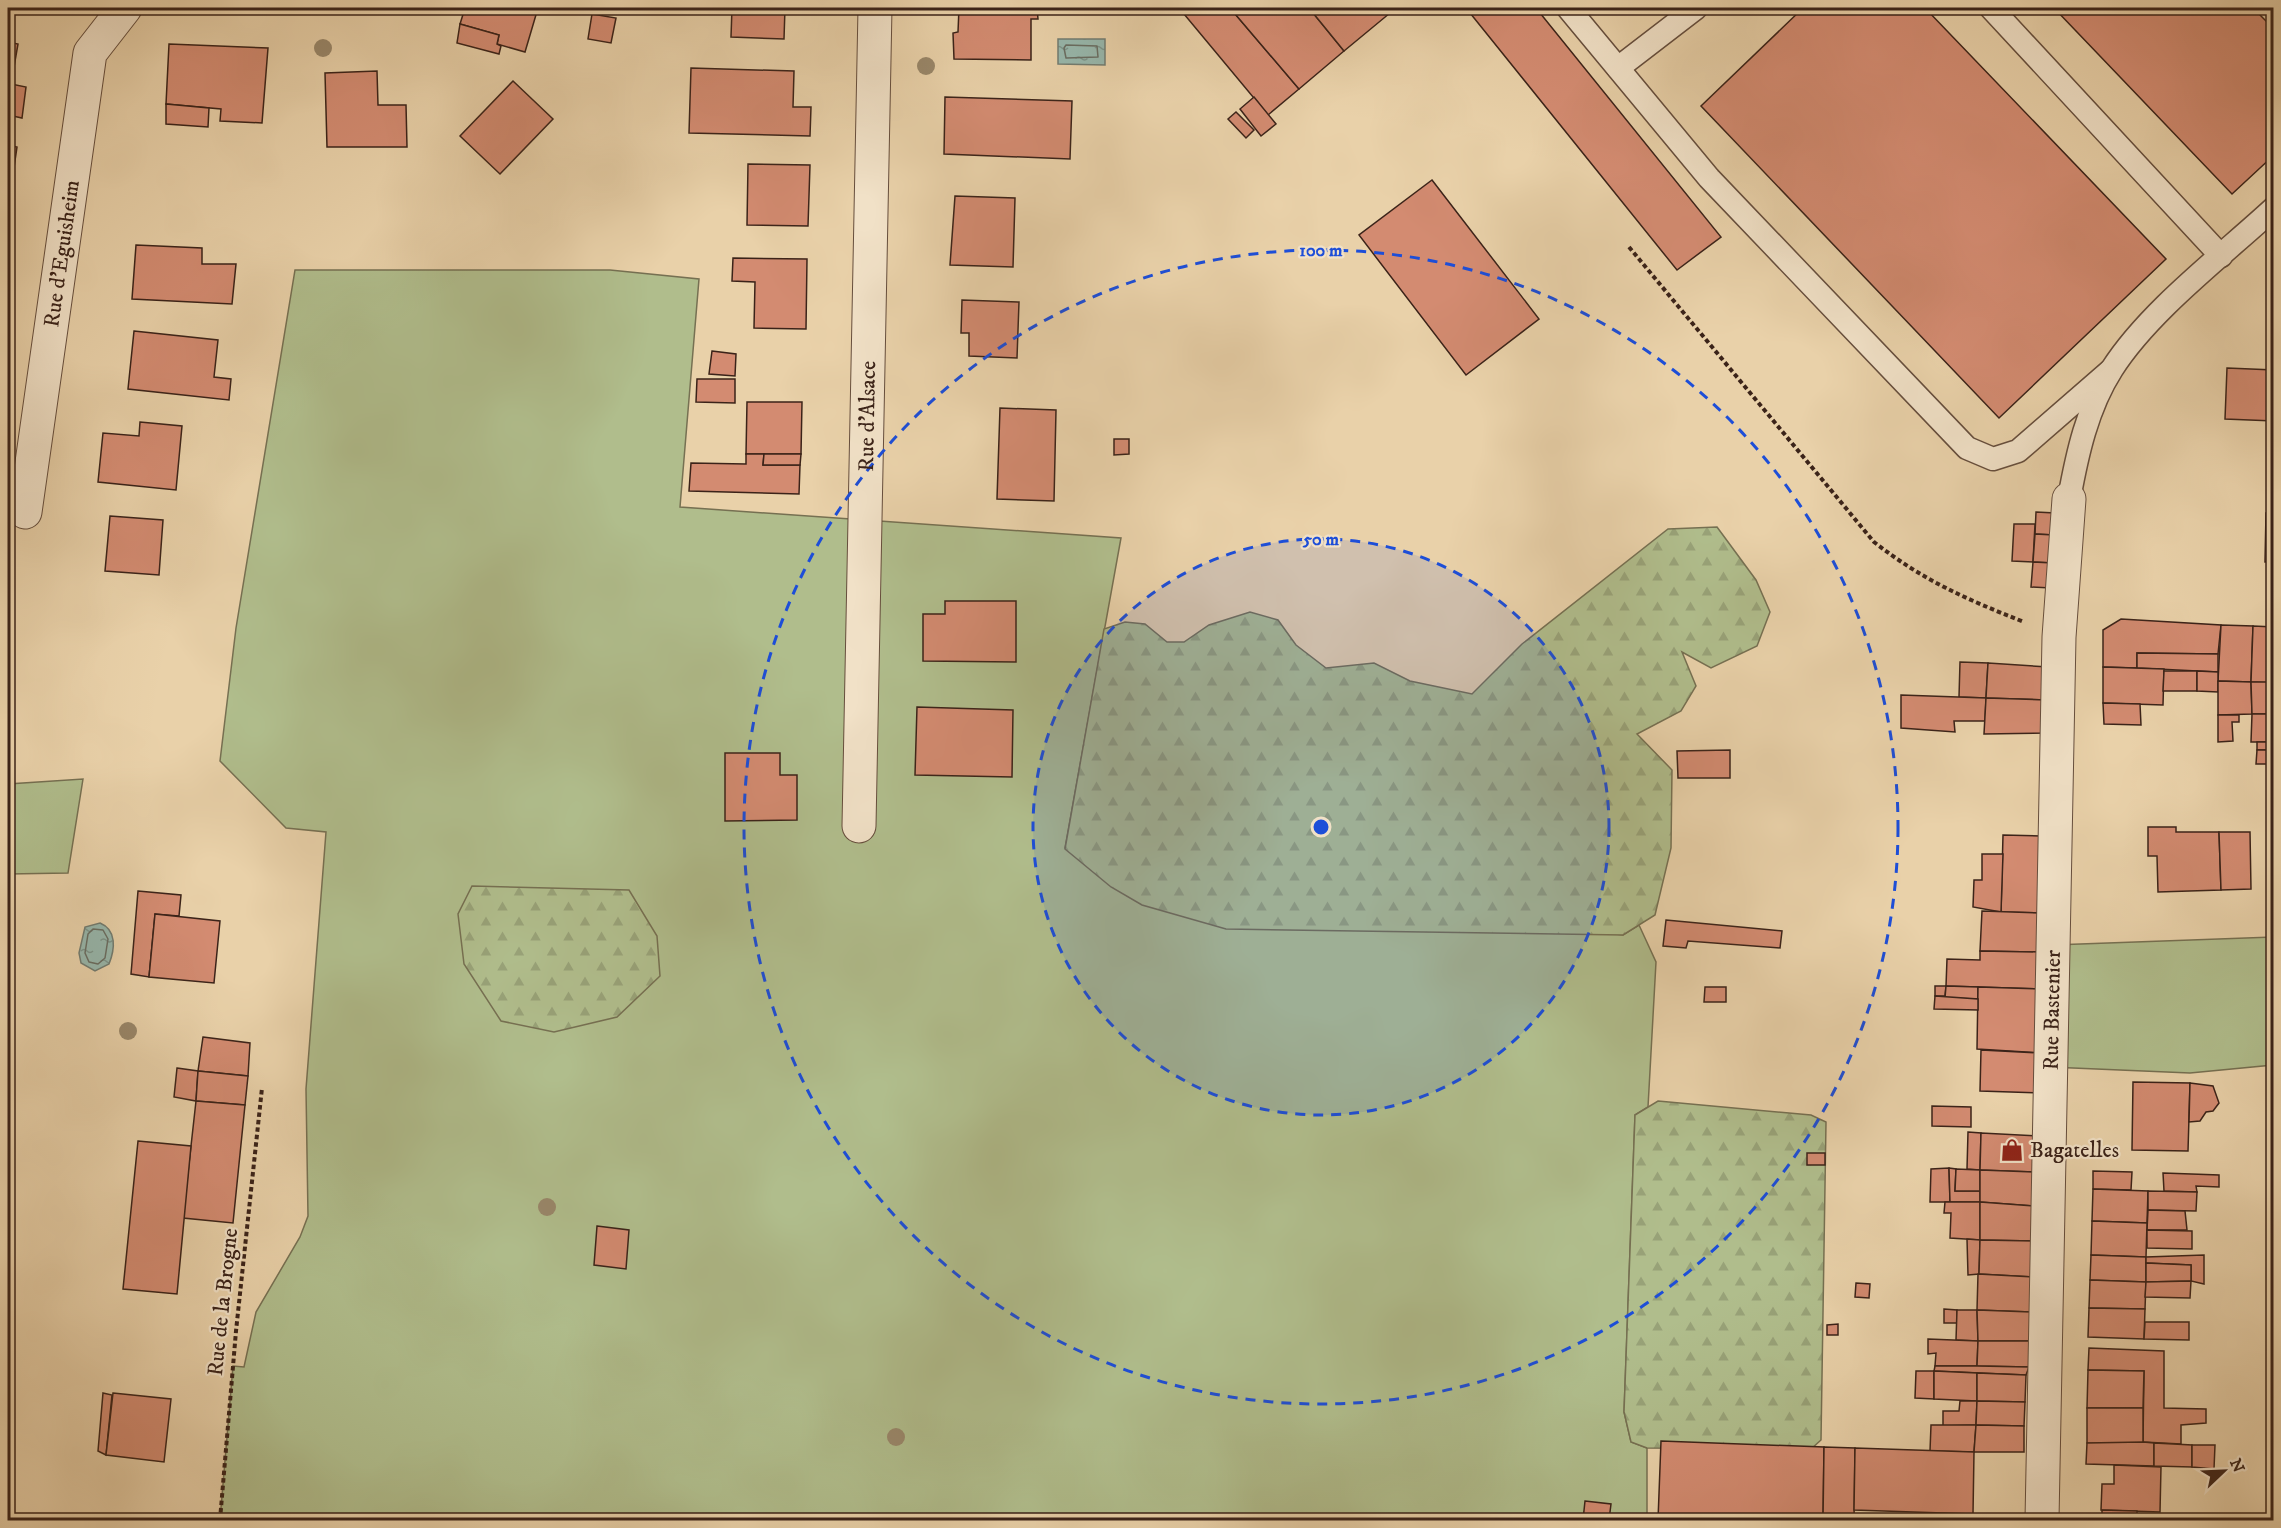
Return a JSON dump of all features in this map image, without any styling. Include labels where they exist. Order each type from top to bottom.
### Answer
[{"type":"street","name":"Rue d'Eguisheim","points":[[25,512],[90,53],[125,8]]},
{"type":"street","name":"Rue d'Alsace","points":[[859,826],[875,8]]},
{"type":"street","name":"Rue Bastenier","points":[[2042,1521],[2059,637],[2068,499]]},
{"type":"lane","points":[[1568,8],[1709,178],[1967,448],[1993,459],[2018,451],[2110,371]]},
{"type":"lane","points":[[1618,68],[1696,8]]},
{"type":"lane","points":[[1991,8],[2221,256]]},
{"type":"lane","points":[[2068,499],[2083,434],[2110,371],[2137,333],[2274,208]]},
{"type":"path","points":[[1629,247],[1874,542],[1903,564],[1942,588],[2059,637]]},
{"type":"path","name":"Rue de la Brogne","points":[[220,1521],[236,1331],[262,1088]]},
{"type":"green space","points":[[295,270],[610,270],[699,279],[680,507],[1121,538],[1065,848],[1089,867],[1623,935],[1639,925],[1656,962],[1648,1107],[1635,1115],[1624,1412],[1631,1442],[1647,1448],[1647,1520],[220,1520],[233,1366],[244,1367],[256,1312],[300,1237],[308,1216],[306,1089],[326,832],[286,828],[220,761],[236,628]]},
{"type":"green space","points":[[1717,527],[1756,580],[1770,612],[1757,646],[1711,668],[1682,652],[1696,686],[1681,711],[1637,734],[1672,770],[1671,848],[1655,915],[1623,935],[1226,929],[1142,905],[1111,887],[1065,849],[1104,629],[1125,622],[1145,624],[1167,642],[1184,642],[1209,625],[1250,612],[1278,620],[1296,645],[1326,668],[1374,663],[1410,681],[1472,694],[1522,644],[1668,529]]},
{"type":"green space","points":[[83,779],[68,873],[8,874],[8,784]]},
{"type":"green space","points":[[472,886],[629,890],[657,936],[660,976],[617,1017],[554,1032],[501,1021],[464,964],[458,914]]},
{"type":"green space","points":[[2273,937],[2273,1065],[2190,1073],[2050,1067],[2053,945]]},
{"type":"green space","points":[[1658,1101],[1811,1115],[1826,1122],[1821,1440],[1811,1449],[1647,1448],[1631,1442],[1624,1412],[1635,1115]]},
{"type":"water","points":[[1058,39],[1105,39],[1105,65],[1058,64]]},
{"type":"water","points":[[100,923],[106,926],[112,935],[113,952],[109,964],[95,971],[81,963],[79,953],[85,927]]},
{"type":"building","points":[[8,8],[40,8],[40,14]]},
{"type":"building","points":[[465,8],[538,8],[525,52],[497,44],[499,35],[460,24]]},
{"type":"building","points":[[732,8],[785,8],[784,39],[731,37]]},
{"type":"building","points":[[959,8],[1037,8],[1038,19],[1031,19],[1031,60],[954,59],[953,33],[958,32]]},
{"type":"building","points":[[1179,8],[1230,8],[1299,89],[1268,115]]},
{"type":"building","points":[[1230,8],[1309,8],[1344,51],[1299,89]]},
{"type":"building","points":[[1309,8],[1386,8],[1390,13],[1344,51]]},
{"type":"building","points":[[1466,8],[1536,8],[1721,237],[1677,270]]},
{"type":"building","points":[[1803,8],[1925,8],[2166,259],[1999,418],[1701,106]]},
{"type":"building","points":[[2054,8],[2253,8],[2274,29],[2274,155],[2232,194]]},
{"type":"building","points":[[592,14],[616,18],[611,43],[588,39]]},
{"type":"building","points":[[460,24],[499,35],[497,44],[501,46],[499,54],[457,43]]},
{"type":"building","points":[[8,42],[18,44],[11,84],[26,87],[22,118],[8,115]]},
{"type":"building","points":[[169,44],[268,48],[262,123],[220,121],[221,109],[166,104]]},
{"type":"building","points":[[691,68],[794,71],[793,107],[811,107],[810,136],[689,133]]},
{"type":"building","points":[[377,71],[378,105],[406,105],[407,147],[327,147],[325,73]]},
{"type":"building","points":[[513,81],[553,119],[500,174],[460,136]]},
{"type":"building","points":[[945,97],[1072,101],[1070,159],[944,154]]},
{"type":"building","points":[[1254,97],[1276,124],[1261,136],[1240,109]]},
{"type":"building","points":[[166,104],[209,108],[208,127],[166,124]]},
{"type":"building","points":[[1236,112],[1254,130],[1246,138],[1228,119]]},
{"type":"building","points":[[8,145],[17,147],[8,208]]},
{"type":"building","points":[[748,164],[810,165],[808,226],[747,225]]},
{"type":"building","points":[[1432,180],[1539,319],[1466,375],[1359,235]]},
{"type":"building","points":[[955,196],[1015,198],[1013,267],[950,265]]},
{"type":"building","points":[[136,245],[202,248],[202,264],[236,264],[232,304],[132,299]]},
{"type":"building","points":[[733,258],[807,259],[806,329],[754,328],[755,282],[732,281]]},
{"type":"building","points":[[962,300],[1019,302],[1017,358],[969,356],[969,333],[961,333]]},
{"type":"building","points":[[134,331],[218,340],[214,377],[231,379],[229,400],[128,389]]},
{"type":"building","points":[[712,351],[736,354],[735,376],[709,374]]},
{"type":"building","points":[[2227,368],[2274,370],[2274,421],[2225,419]]},
{"type":"building","points":[[697,379],[735,379],[735,403],[696,402]]},
{"type":"building","points":[[747,402],[802,402],[801,454],[746,454]]},
{"type":"building","points":[[1000,408],[1056,410],[1054,501],[997,499]]},
{"type":"building","points":[[140,422],[182,426],[176,490],[98,482],[103,433],[139,436]]},
{"type":"building","points":[[1114,439],[1129,439],[1129,454],[1114,455]]},
{"type":"building","points":[[746,454],[764,454],[763,465],[800,465],[799,494],[689,491],[691,463],[746,464]]},
{"type":"building","points":[[764,454],[801,454],[800,465],[763,465]]},
{"type":"building","points":[[2036,512],[2055,513],[2054,535],[2035,534]]},
{"type":"building","points":[[2266,513],[2274,513],[2274,561],[2265,562]]},
{"type":"building","points":[[110,516],[163,520],[159,575],[105,571]]},
{"type":"building","points":[[2014,524],[2035,524],[2033,562],[2012,561]]},
{"type":"building","points":[[2035,534],[2054,535],[2053,563],[2033,562]]},
{"type":"building","points":[[2033,562],[2053,563],[2051,588],[2031,587]]},
{"type":"building","points":[[945,601],[1016,601],[1016,662],[923,661],[923,614],[945,614]]},
{"type":"building","points":[[2121,619],[2221,625],[2218,654],[2137,653],[2137,668],[2103,667],[2103,630]]},
{"type":"building","points":[[2221,625],[2253,626],[2251,682],[2218,681]]},
{"type":"building","points":[[2253,626],[2274,627],[2274,683],[2251,682]]},
{"type":"building","points":[[2137,653],[2218,654],[2218,672],[2137,668]]},
{"type":"building","points":[[1960,662],[1988,663],[1986,698],[1959,697]]},
{"type":"building","points":[[1988,663],[2048,667],[2046,700],[1986,698]]},
{"type":"building","points":[[2103,667],[2164,669],[2163,705],[2103,703]]},
{"type":"building","points":[[2164,671],[2197,671],[2197,691],[2163,691]]},
{"type":"building","points":[[2197,671],[2218,672],[2218,692],[2197,691]]},
{"type":"building","points":[[2218,681],[2251,682],[2252,714],[2218,715]]},
{"type":"building","points":[[2251,682],[2270,682],[2271,714],[2252,714]]},
{"type":"building","points":[[2270,682],[2274,683],[2274,733],[2271,733]]},
{"type":"building","points":[[1901,695],[1986,698],[1985,721],[1954,721],[1955,732],[1901,728]]},
{"type":"building","points":[[1986,698],[2046,700],[2045,733],[1984,734]]},
{"type":"building","points":[[2103,703],[2140,704],[2141,725],[2104,724]]},
{"type":"building","points":[[917,707],[1013,710],[1012,777],[915,775]]},
{"type":"building","points":[[2252,714],[2271,714],[2270,742],[2251,742]]},
{"type":"building","points":[[2218,715],[2239,715],[2239,722],[2232,722],[2233,741],[2218,742]]},
{"type":"building","points":[[2257,742],[2269,742],[2269,750],[2257,750]]},
{"type":"building","points":[[2269,742],[2274,742],[2274,764],[2256,764],[2257,750],[2269,750]]},
{"type":"building","points":[[1730,750],[1730,778],[1678,778],[1677,751]]},
{"type":"building","points":[[725,753],[780,753],[780,775],[797,775],[797,820],[725,821]]},
{"type":"building","points":[[2148,827],[2176,827],[2176,832],[2219,832],[2221,890],[2158,892],[2157,856],[2148,856]]},
{"type":"building","points":[[2219,832],[2250,832],[2251,889],[2221,890]]},
{"type":"building","points":[[2003,835],[2041,836],[2039,913],[2001,912]]},
{"type":"building","points":[[1982,854],[2003,854],[2001,912],[1973,907],[1974,880],[1982,880]]},
{"type":"building","points":[[138,891],[181,895],[179,916],[155,914],[149,977],[131,974]]},
{"type":"building","points":[[1982,911],[2039,913],[2039,952],[1980,951]]},
{"type":"building","points":[[155,914],[220,921],[214,983],[149,977]]},
{"type":"building","points":[[1666,920],[1782,931],[1780,948],[1688,941],[1686,948],[1663,946]]},
{"type":"building","points":[[1980,951],[2041,952],[2041,989],[1946,986],[1947,959],[1980,960]]},
{"type":"building","points":[[1935,986],[1946,986],[1945,996],[1935,996]]},
{"type":"building","points":[[1946,986],[1978,987],[1978,999],[1945,998]]},
{"type":"building","points":[[1705,987],[1726,987],[1726,1002],[1704,1002]]},
{"type":"building","points":[[1978,987],[2041,989],[2040,1053],[1977,1049]]},
{"type":"building","points":[[1935,996],[1978,999],[1978,1010],[1934,1009]]},
{"type":"building","points":[[203,1037],[250,1043],[248,1076],[198,1071]]},
{"type":"building","points":[[1981,1050],[2040,1053],[2038,1093],[1980,1091]]},
{"type":"building","points":[[177,1068],[198,1071],[196,1101],[174,1097]]},
{"type":"building","points":[[198,1071],[248,1076],[245,1105],[196,1101]]},
{"type":"building","points":[[2133,1082],[2190,1083],[2188,1151],[2132,1150]]},
{"type":"building","points":[[2190,1083],[2213,1086],[2219,1103],[2213,1111],[2206,1112],[2200,1121],[2189,1122]]},
{"type":"building","points":[[196,1101],[245,1105],[233,1223],[183,1218]]},
{"type":"building","points":[[1932,1106],[1971,1107],[1971,1127],[1932,1126]]},
{"type":"building","points":[[1968,1132],[1981,1133],[1980,1170],[1967,1169]]},
{"type":"building","points":[[1981,1133],[2037,1136],[2036,1172],[1980,1170]]},
{"type":"building","points":[[138,1141],[191,1146],[177,1294],[123,1289]]},
{"type":"building","points":[[1807,1153],[1825,1153],[1825,1165],[1807,1165]]},
{"type":"building","points":[[1949,1168],[1950,1202],[1930,1202],[1931,1169]]},
{"type":"building","points":[[1949,1168],[1956,1169],[1955,1191],[1980,1191],[1980,1202],[1950,1202]]},
{"type":"building","points":[[1956,1169],[1980,1170],[1980,1191],[1955,1191]]},
{"type":"building","points":[[1980,1170],[2036,1172],[2035,1206],[1980,1202]]},
{"type":"building","points":[[2093,1171],[2132,1172],[2131,1190],[2093,1189]]},
{"type":"building","points":[[2163,1173],[2219,1175],[2219,1187],[2196,1186],[2197,1192],[2164,1191]]},
{"type":"building","points":[[2093,1189],[2148,1191],[2147,1223],[2092,1221]]},
{"type":"building","points":[[2148,1191],[2197,1192],[2196,1211],[2148,1210]]},
{"type":"building","points":[[1945,1202],[1980,1202],[1980,1240],[1950,1238],[1951,1213],[1944,1213]]},
{"type":"building","points":[[1980,1202],[2035,1206],[2034,1241],[1980,1240]]},
{"type":"building","points":[[2148,1210],[2185,1211],[2187,1230],[2147,1230]]},
{"type":"building","points":[[2092,1221],[2147,1223],[2146,1257],[2091,1255]]},
{"type":"building","points":[[597,1226],[629,1230],[626,1269],[594,1265]]},
{"type":"building","points":[[2147,1230],[2192,1231],[2192,1249],[2147,1248]]},
{"type":"building","points":[[1967,1239],[1980,1240],[1979,1274],[1968,1275]]},
{"type":"building","points":[[1980,1240],[2034,1241],[2034,1277],[1979,1274]]},
{"type":"building","points":[[2091,1255],[2146,1257],[2146,1282],[2090,1280]]},
{"type":"building","points":[[2204,1255],[2204,1284],[2191,1281],[2191,1265],[2146,1263],[2146,1257]]},
{"type":"building","points":[[2146,1263],[2191,1265],[2191,1281],[2146,1282]]},
{"type":"building","points":[[1978,1274],[2034,1277],[2031,1312],[1977,1310]]},
{"type":"building","points":[[2090,1280],[2146,1282],[2145,1309],[2089,1308]]},
{"type":"building","points":[[2191,1281],[2190,1298],[2145,1297],[2146,1282]]},
{"type":"building","points":[[1856,1283],[1870,1284],[1869,1298],[1855,1297]]},
{"type":"building","points":[[2089,1308],[2145,1309],[2144,1339],[2088,1337]]},
{"type":"building","points":[[1944,1309],[1957,1310],[1957,1323],[1944,1323]]},
{"type":"building","points":[[1957,1310],[1977,1310],[1978,1341],[1956,1340]]},
{"type":"building","points":[[1977,1310],[2031,1312],[2030,1341],[1978,1341]]},
{"type":"building","points":[[2145,1322],[2189,1322],[2189,1340],[2144,1339]]},
{"type":"building","points":[[1838,1324],[1838,1335],[1827,1335],[1827,1325]]},
{"type":"building","points":[[1928,1339],[1978,1341],[1977,1366],[1935,1366],[1936,1353],[1928,1354]]},
{"type":"building","points":[[1978,1341],[2030,1341],[2029,1367],[1977,1366]]},
{"type":"building","points":[[2089,1348],[2164,1351],[2164,1408],[2206,1409],[2206,1423],[2181,1425],[2181,1444],[2143,1442],[2144,1371],[2088,1370]]},
{"type":"building","points":[[1935,1366],[2029,1367],[2026,1375],[1934,1371]]},
{"type":"building","points":[[2088,1370],[2144,1371],[2143,1408],[2087,1408]]},
{"type":"building","points":[[1916,1371],[1934,1371],[1934,1399],[1915,1398]]},
{"type":"building","points":[[1934,1371],[1977,1373],[1977,1401],[1934,1399]]},
{"type":"building","points":[[1977,1373],[2026,1375],[2025,1402],[1977,1401]]},
{"type":"building","points":[[103,1393],[112,1395],[106,1455],[98,1451]]},
{"type":"building","points":[[113,1393],[171,1399],[164,1462],[106,1455]]},
{"type":"building","points":[[1960,1401],[1977,1401],[1976,1425],[1943,1426],[1943,1411],[1959,1411]]},
{"type":"building","points":[[1977,1401],[2025,1402],[2024,1426],[1976,1425]]},
{"type":"building","points":[[2087,1408],[2143,1408],[2143,1444],[2087,1443]]},
{"type":"building","points":[[1931,1425],[1976,1425],[1974,1452],[1930,1451]]},
{"type":"building","points":[[1976,1425],[2024,1426],[2024,1452],[1974,1452]]},
{"type":"building","points":[[1661,1441],[1824,1447],[1823,1520],[1658,1520]]},
{"type":"building","points":[[2087,1443],[2154,1443],[2154,1466],[2086,1464]]},
{"type":"building","points":[[2154,1443],[2192,1445],[2192,1467],[2154,1466]]},
{"type":"building","points":[[2192,1445],[2215,1445],[2214,1469],[2192,1467]]},
{"type":"building","points":[[1824,1447],[1855,1448],[1854,1520],[1823,1520]]},
{"type":"building","points":[[1855,1448],[1974,1452],[1973,1514],[1854,1510]]},
{"type":"building","points":[[2114,1465],[2161,1467],[2160,1512],[2101,1510],[2102,1484],[2114,1484]]},
{"type":"building","points":[[1585,1501],[1611,1504],[1609,1520],[1583,1520]]},
{"type":"building","points":[[2102,1510],[2137,1511],[2137,1520],[2102,1520]]},
{"type":"building","points":[[1536,1515],[1583,1519],[1583,1520],[1535,1520]]},
{"type":"place","name":"Bagatelles","points":[[2012,1150]]}]
